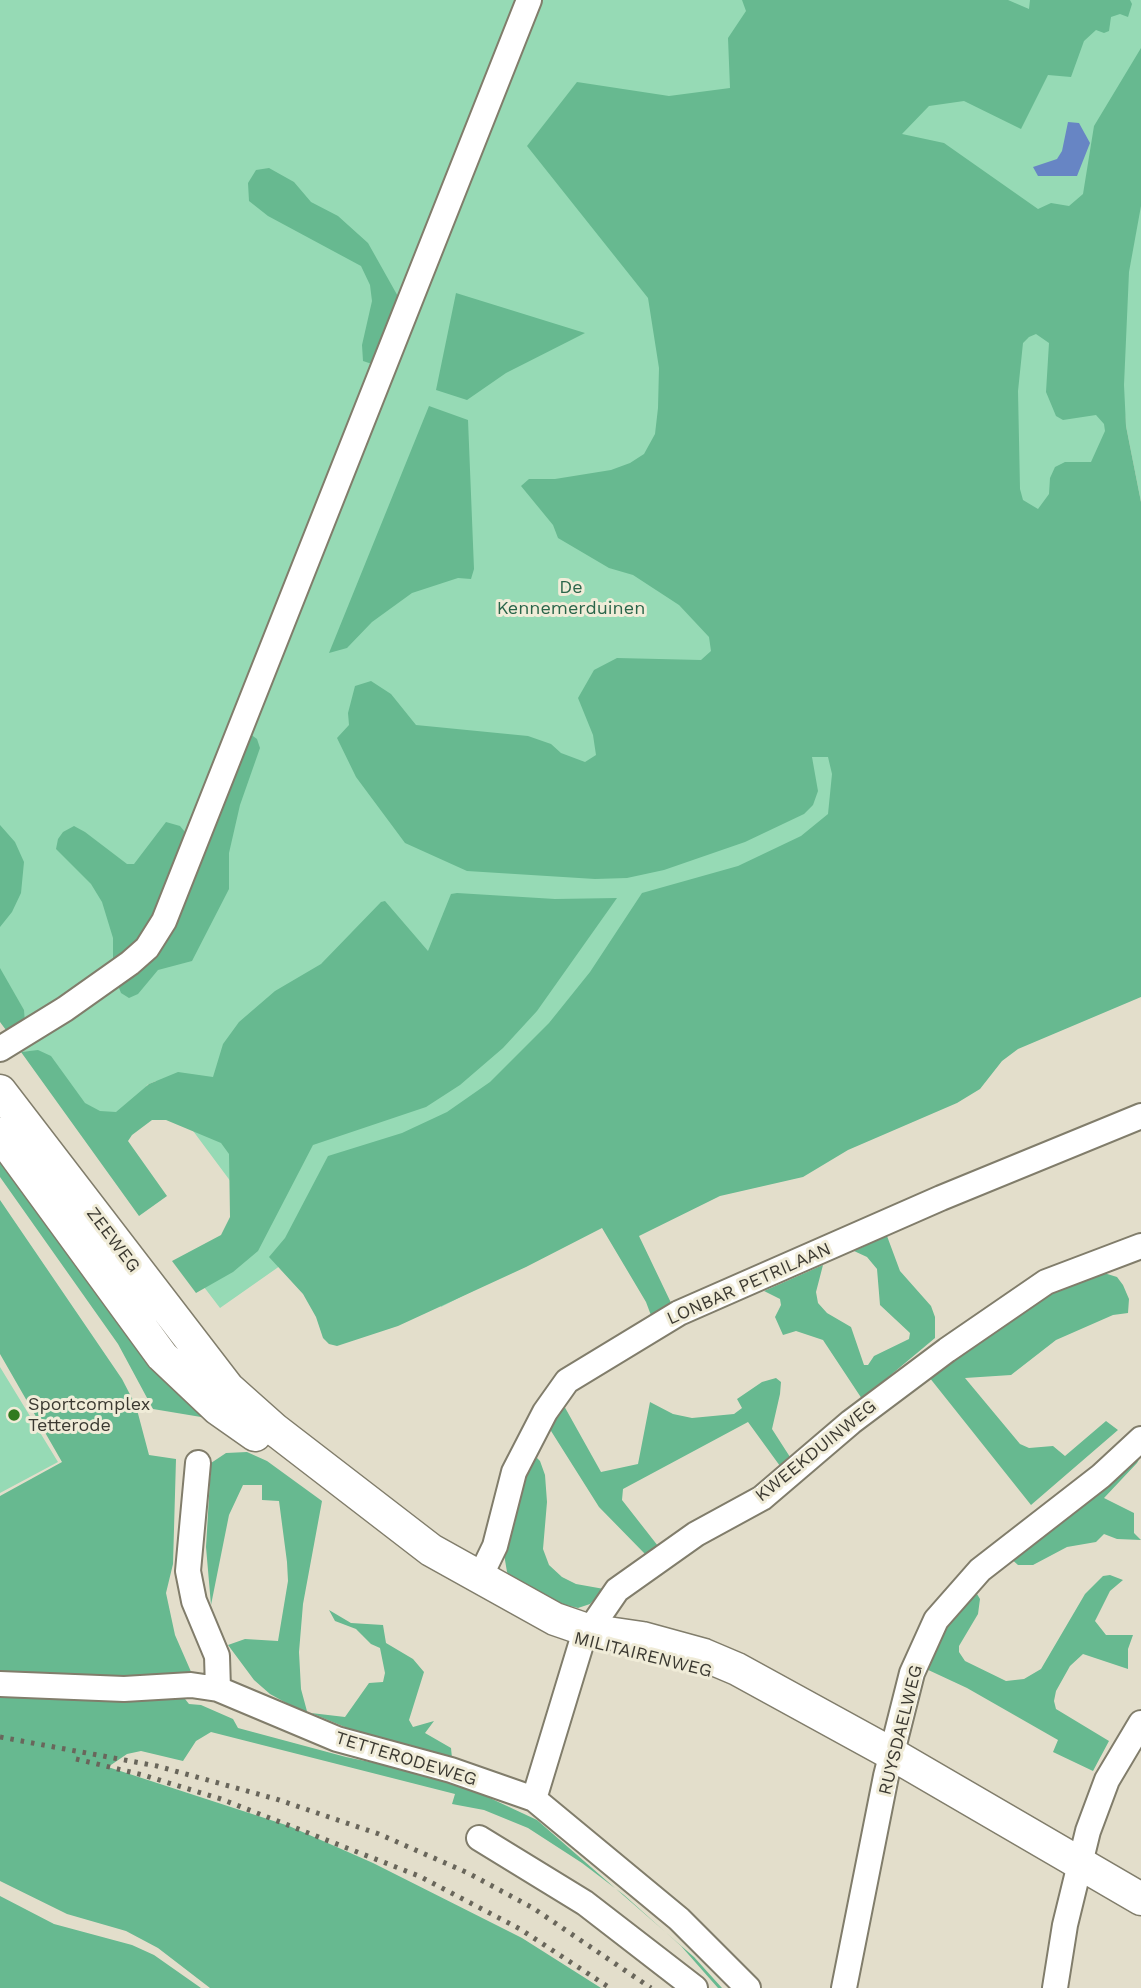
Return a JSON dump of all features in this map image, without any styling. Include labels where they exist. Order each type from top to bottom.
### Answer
[{"type":"main road","name":"ZEEWEG","points":[[0,1091],[213,1390]]},
{"type":"main road","name":"ZEEWEG","points":[[0,1134],[144,1335],[213,1390]]},
{"type":"main road","name":"MILITAIRENWEG","points":[[213,1390],[274,1429],[431,1550],[479,1579],[585,1635]]},
{"type":"main road","name":"MILITAIRENWEG","points":[[213,1390],[426,1559],[473,1590],[547,1630],[585,1635],[722,1675],[890,1762],[1078,1868],[1141,1899]]},
{"type":"main road","name":"MILITAIRENWEG","points":[[1078,1868],[1141,1917]]},
{"type":"street","points":[[0,1049],[65,1009],[130,963],[147,948],[164,921],[529,0]]},
{"type":"street","name":"LONBAR PETRILAAN","points":[[479,1579],[495,1546],[514,1472],[545,1412],[566,1381],[679,1313],[941,1198],[1141,1116]]},
{"type":"street","name":"KWEEKDUINWEG","points":[[534,1799],[585,1635],[617,1590],[696,1534],[762,1498],[851,1422],[958,1342],[1046,1282],[1141,1246]]},
{"type":"street","name":"RUYSDAELWEG","points":[[844,1988],[890,1762],[912,1673],[936,1620],[980,1570],[1101,1476],[1141,1439]]},
{"type":"street","points":[[198,1463],[188,1571],[194,1601],[217,1656],[218,1689]]},
{"type":"street","name":"TETTERODEWEG","points":[[0,1684],[124,1689],[191,1685],[218,1689],[337,1739],[452,1770],[534,1799],[679,1919],[748,1988]]},
{"type":"street","points":[[1055,1988],[1078,1868],[1107,1780],[1141,1723]]},
{"type":"street","points":[[479,1838],[585,1903],[695,1988]]},
{"type":"green space","name":"De Kennemerduinen","points":[[0,0],[1141,0],[1141,502],[1126,426],[1123,390],[1121,433],[1141,516],[1141,950],[441,1307],[430,1280],[287,1261],[220,1308],[191,1270],[257,1217],[156,1081],[147,1085],[114,1168],[35,1051],[21,1052],[16,1045],[0,998]]},
{"type":"green space","points":[[742,0],[1008,0],[1029,9],[1030,0],[1130,0],[1132,4],[1128,17],[1120,14],[1111,17],[1109,31],[1104,33],[1096,30],[1084,41],[1071,77],[1048,75],[1021,129],[964,101],[929,106],[902,134],[944,143],[1038,209],[1051,203],[1069,206],[1083,194],[1094,126],[1141,48],[1141,206],[1129,272],[1124,385],[1126,426],[1141,502],[1141,997],[1018,1049],[1002,1061],[980,1089],[957,1103],[848,1150],[803,1177],[720,1196],[639,1236],[673,1307],[652,1318],[646,1302],[602,1228],[526,1267],[398,1326],[337,1346],[329,1344],[323,1338],[316,1317],[303,1294],[269,1257],[285,1238],[328,1156],[402,1133],[447,1112],[490,1082],[549,1023],[590,972],[642,893],[738,866],[801,836],[828,814],[832,774],[828,757],[812,757],[818,791],[813,805],[804,814],[745,842],[664,870],[627,878],[595,879],[467,871],[405,843],[356,777],[337,738],[349,725],[348,713],[355,686],[371,681],[391,694],[416,725],[528,736],[551,744],[561,753],[585,762],[596,755],[593,735],[578,698],[594,670],[617,658],[701,660],[711,651],[709,637],[679,605],[633,575],[609,568],[558,538],[553,525],[521,486],[529,479],[555,479],[611,470],[644,454],[655,434],[659,368],[648,298],[527,146],[577,82],[669,96],[730,88],[728,38],[746,11]],"holes":[[[1036,334],[1049,343],[1046,392],[1056,416],[1063,420],[1096,415],[1104,424],[1105,431],[1091,462],[1065,462],[1055,467],[1050,478],[1049,494],[1038,509],[1023,500],[1020,489],[1018,391],[1023,343]]]},
{"type":"green space","points":[[269,168],[294,182],[311,202],[338,216],[368,243],[400,300],[375,365],[363,361],[362,345],[372,301],[370,285],[361,266],[268,216],[249,201],[248,183],[256,170]]},
{"type":"green space","points":[[456,293],[585,333],[506,373],[467,400],[436,390]]},
{"type":"green space","points":[[429,406],[468,420],[474,569],[471,579],[458,578],[412,593],[372,622],[347,648],[329,653]]},
{"type":"green space","points":[[246,731],[257,739],[260,748],[240,805],[229,853],[229,889],[192,961],[158,970],[138,994],[129,998],[121,993],[116,980],[146,955]]},
{"type":"green space","points":[[166,822],[180,826],[190,838],[143,939],[113,963],[113,938],[102,902],[91,884],[56,849],[58,839],[63,832],[74,826],[127,864],[134,864]]},
{"type":"green space","points":[[0,825],[15,842],[24,862],[21,893],[12,912],[0,927]]},
{"type":"green space","points":[[451,894],[555,899],[617,898],[537,1011],[503,1048],[460,1085],[426,1107],[313,1145],[258,1251],[233,1272],[196,1293],[172,1261],[221,1235],[230,1217],[229,1154],[221,1143],[166,1120],[152,1120],[128,1141],[167,1196],[139,1216],[21,1052],[38,1050],[51,1056],[85,1103],[100,1111],[116,1112],[149,1084],[178,1072],[213,1077],[223,1044],[239,1022],[275,991],[321,964],[381,902],[385,901],[428,951]]},
{"type":"green space","points":[[0,968],[24,1010],[25,1023],[9,1034],[0,1022]]},
{"type":"green space","points":[[0,1143],[207,1418],[153,1409],[118,1344],[0,1177]]},
{"type":"green space","points":[[0,1200],[122,1379],[136,1406],[149,1455],[176,1459],[173,1564],[166,1593],[175,1635],[192,1674],[168,1677],[0,1676],[0,1496],[62,1462],[0,1354]]},
{"type":"green space","points":[[887,1236],[900,1271],[931,1306],[935,1317],[935,1338],[862,1399],[823,1340],[796,1331],[783,1335],[775,1317],[781,1305],[780,1299],[764,1291],[823,1265],[816,1292],[818,1303],[827,1313],[851,1327],[864,1365],[868,1365],[874,1356],[909,1339],[910,1333],[880,1305],[877,1269],[867,1257],[854,1251]]},
{"type":"green space","points":[[1104,1273],[1117,1277],[1123,1285],[1129,1299],[1128,1313],[1113,1315],[1056,1340],[1011,1375],[965,1378],[1020,1444],[1029,1448],[1053,1446],[1065,1456],[1106,1421],[1118,1430],[1031,1505],[929,1377],[1044,1295]]},
{"type":"green space","name":"Sportcomplex Tetterode","points":[[0,1367],[58,1462],[0,1493]]},
{"type":"green space","points":[[776,1378],[781,1382],[772,1429],[790,1457],[780,1466],[748,1422],[623,1489],[622,1500],[658,1546],[645,1554],[599,1507],[546,1423],[563,1404],[601,1472],[638,1464],[650,1402],[673,1414],[692,1418],[734,1414],[742,1408],[737,1399],[762,1382]]},
{"type":"green space","points":[[1141,1439],[1141,1456],[1137,1463],[1104,1498],[1134,1513],[1134,1533],[1141,1540],[1117,1539],[1104,1534],[1096,1542],[1067,1547],[1033,1565],[1018,1565],[1009,1557]]},
{"type":"green space","points":[[247,1452],[267,1461],[322,1501],[303,1604],[299,1652],[301,1689],[308,1715],[270,1694],[254,1680],[228,1645],[245,1639],[278,1641],[288,1581],[287,1562],[279,1501],[262,1500],[262,1485],[243,1485],[229,1515],[211,1605],[206,1547],[211,1463],[226,1453]]},
{"type":"green space","points":[[532,1453],[540,1461],[545,1475],[547,1502],[543,1549],[549,1565],[562,1577],[576,1584],[604,1589],[590,1604],[578,1608],[554,1602],[511,1579],[507,1572],[504,1554]]},
{"type":"green space","points":[[1110,1575],[1123,1580],[1110,1591],[1095,1621],[1106,1635],[1133,1635],[1128,1649],[1128,1669],[1083,1654],[1070,1666],[1056,1691],[1054,1701],[1056,1709],[1109,1741],[1093,1771],[1053,1752],[1058,1740],[967,1688],[924,1668],[942,1628],[974,1589],[980,1599],[978,1614],[959,1646],[959,1652],[965,1661],[1006,1681],[1024,1679],[1041,1669],[1085,1594],[1103,1576]]},
{"type":"green space","points":[[329,1610],[351,1623],[383,1625],[386,1643],[413,1659],[424,1672],[409,1720],[413,1727],[434,1721],[425,1733],[451,1748],[452,1758],[357,1732],[311,1713],[345,1717],[369,1683],[383,1682],[385,1673],[380,1648],[371,1644],[356,1629],[335,1621]]},
{"type":"green space","points":[[0,1694],[185,1699],[189,1704],[201,1705],[233,1719],[238,1728],[346,1757],[438,1776],[537,1820],[616,1889],[528,1828],[484,1810],[452,1804],[455,1794],[211,1732],[196,1741],[183,1761],[141,1751],[127,1754],[108,1767],[289,1826],[373,1863],[522,1938],[601,1988],[210,1988],[158,1948],[126,1931],[67,1914],[0,1881]]},
{"type":"green space","points":[[0,1896],[54,1924],[132,1945],[154,1955],[201,1988],[0,1988]]},
{"type":"green space","points":[[665,1932],[694,1957],[722,1988],[718,1988]]},
{"type":"water","points":[[1068,122],[1079,123],[1090,143],[1077,176],[1038,176],[1033,167],[1057,159],[1062,151]]},
{"type":"railway","points":[[0,1737],[157,1766],[276,1799],[379,1834],[468,1873],[533,1908],[651,1988]]},
{"type":"railway","points":[[76,1759],[143,1775],[221,1799],[419,1876],[520,1929],[610,1988]]},
{"type":"place","name":"Sportcomplex Tetterode","points":[[14,1415]]}]
